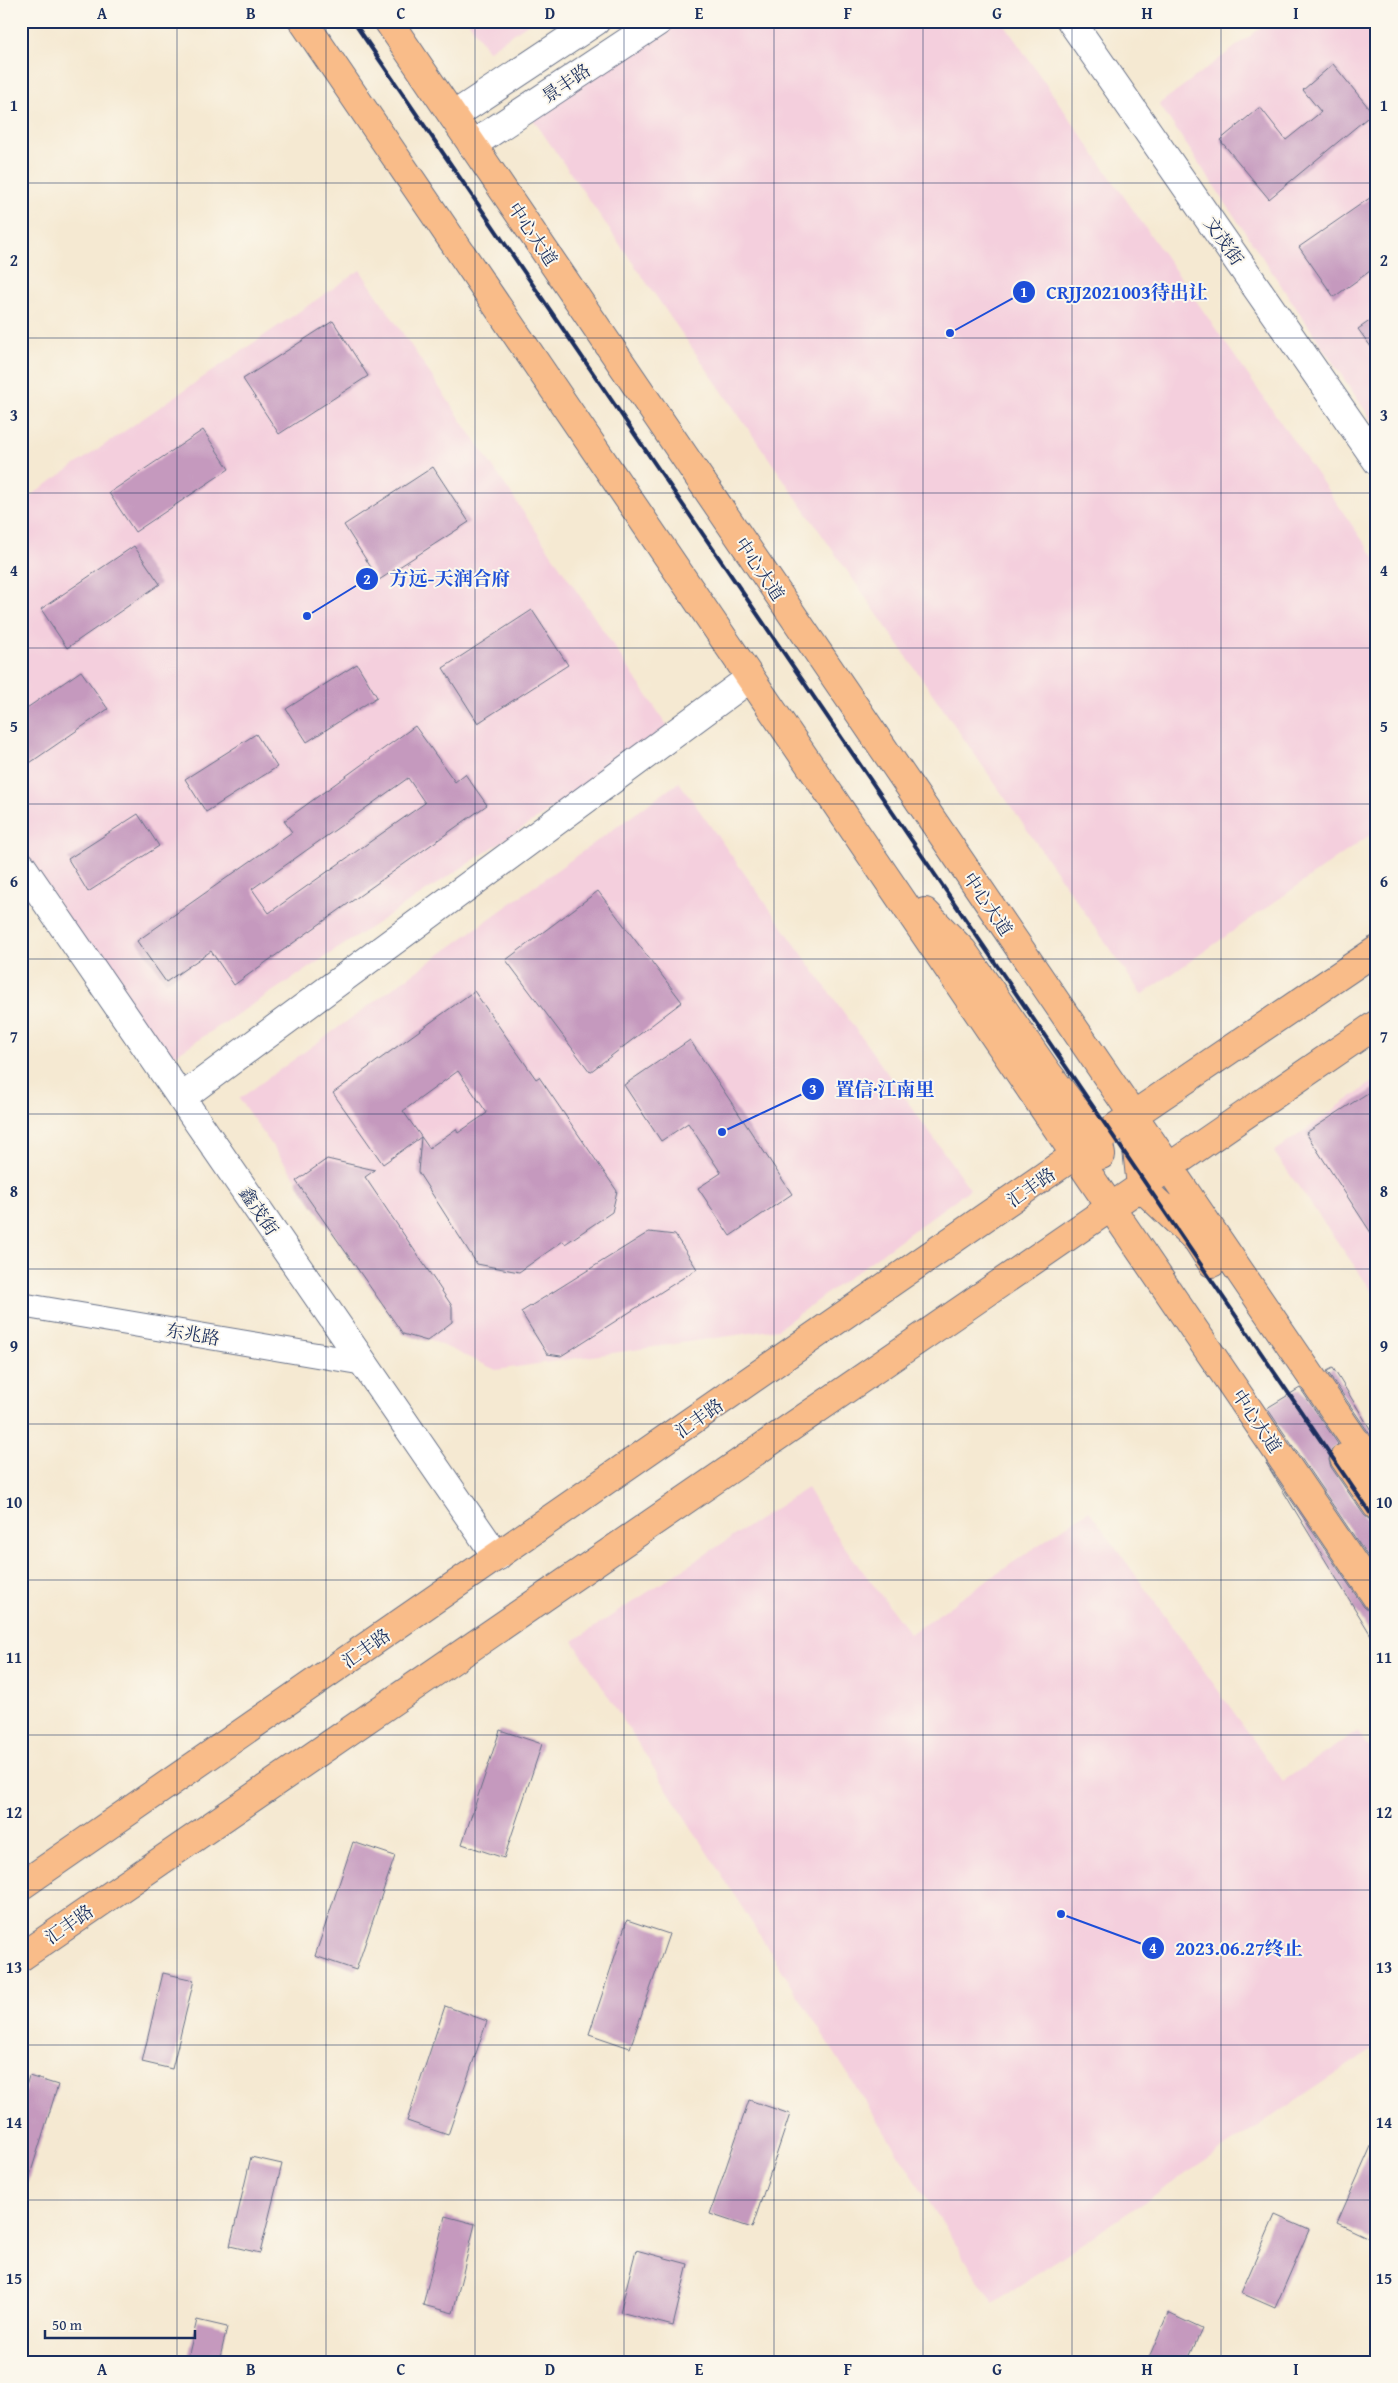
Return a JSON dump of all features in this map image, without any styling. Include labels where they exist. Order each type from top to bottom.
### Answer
[{"type":"main road","name":"中心大道","points":[[303,21],[1377,1598]]},
{"type":"main road","name":"中心大道","points":[[388,21],[1377,1473]]},
{"type":"main road","name":"中心大道","points":[[871,855],[963,951],[1047,1072],[1098,1139],[1111,1208]]},
{"type":"main road","name":"汇丰路","points":[[21,1886],[1098,1139],[1377,950]]},
{"type":"main road","name":"汇丰路","points":[[21,1957],[1377,1024]]},
{"type":"main road","points":[[1047,1072],[1068,1084],[1078,1081],[1086,1071],[1082,1042]]},
{"type":"main road","name":"中心大道","points":[[1133,1116],[1141,1186],[1197,1240],[1377,1506]]},
{"type":"main road","name":"中心大道","points":[[1168,1167],[1197,1240]]},
{"type":"main road","name":"中心大道","points":[[1136,1245],[1168,1264],[1377,1569]]},
{"type":"street","name":"景丰路","points":[[452,116],[596,21]]},
{"type":"street","name":"景丰路","points":[[472,145],[659,21]]},
{"type":"street","name":"文茂街","points":[[1071,21],[1377,461]]},
{"type":"street","points":[[181,1098],[750,678]]},
{"type":"street","name":"鑫茂街","points":[[21,865],[497,1557]]},
{"type":"street","name":"东兆路","points":[[21,1305],[364,1363]]},
{"type":"shaded area","points":[[468,21],[532,21],[488,51]]},
{"type":"shaded area","points":[[643,21],[1002,21],[1377,561],[1377,830],[1142,995],[523,105]]},
{"type":"shaded area","points":[[1270,21],[1377,21],[1377,428],[1159,104]]},
{"type":"shaded area","points":[[360,270],[671,731],[163,1063],[21,847],[21,502]]},
{"type":"shaded area","points":[[679,782],[970,1189],[778,1329],[496,1370],[401,1326],[239,1099]]},
{"type":"shaded area","points":[[1377,1079],[1377,1298],[1274,1152]]},
{"type":"shaded area","points":[[807,1488],[835,1534],[910,1634],[1089,1510],[1283,1781],[1358,1731],[1377,1759],[1377,2046],[993,2303],[573,1641]]},
{"type":"building","points":[[1333,64],[1373,113],[1269,199],[1220,140],[1260,107],[1286,140],[1321,112],[1303,90]]},
{"type":"building","points":[[1377,193],[1377,266],[1334,297],[1299,247]]},
{"type":"building","points":[[1377,316],[1377,355],[1358,329]]},
{"type":"building","points":[[333,321],[368,376],[279,434],[243,379]]},
{"type":"building","points":[[203,430],[229,469],[135,532],[109,493]]},
{"type":"building","points":[[433,467],[469,522],[379,580],[344,525]]},
{"type":"building","points":[[134,546],[160,584],[67,648],[41,609]]},
{"type":"building","points":[[532,610],[568,665],[478,723],[443,668]]},
{"type":"building","points":[[357,664],[377,697],[307,742],[286,709]]},
{"type":"building","points":[[81,671],[108,709],[21,769],[21,712]]},
{"type":"building","points":[[415,726],[455,782],[465,774],[487,805],[234,985],[211,951],[166,982],[137,941],[292,832],[284,821]],"holes":[[[408,778],[425,803],[269,913],[252,889]]]},
{"type":"building","points":[[256,734],[277,767],[206,812],[185,779]]},
{"type":"building","points":[[138,814],[159,846],[88,892],[68,859]]},
{"type":"building","points":[[598,891],[682,1002],[590,1072],[506,960]]},
{"type":"building","points":[[474,991],[536,1079],[539,1077],[617,1191],[612,1212],[565,1244],[563,1241],[519,1272],[477,1264],[418,1172],[421,1137],[383,1164],[333,1093]],"holes":[[[458,1071],[487,1113],[458,1133],[456,1129],[429,1148],[403,1111]]]},
{"type":"building","points":[[690,1040],[792,1194],[730,1236],[698,1188],[721,1173],[688,1123],[661,1141],[624,1085]]},
{"type":"building","points":[[1377,1087],[1377,1242],[1306,1133]]},
{"type":"building","points":[[327,1159],[375,1170],[365,1177],[452,1306],[452,1322],[427,1341],[403,1334],[296,1181]]},
{"type":"building","points":[[649,1232],[675,1235],[697,1269],[561,1356],[547,1354],[521,1312]]},
{"type":"building","points":[[1333,1368],[1377,1440],[1377,1445],[1327,1371]]},
{"type":"building","points":[[1300,1388],[1338,1444],[1330,1452],[1329,1460],[1331,1467],[1364,1515],[1370,1520],[1377,1521],[1377,1570],[1267,1408]]},
{"type":"building","points":[[1266,1463],[1364,1607],[1370,1612],[1377,1613],[1377,1645]]},
{"type":"building","points":[[500,1730],[542,1744],[504,1858],[462,1844]]},
{"type":"building","points":[[353,1842],[395,1856],[356,1970],[315,1956]]},
{"type":"building","points":[[627,1920],[669,1934],[630,2048],[589,2034]]},
{"type":"building","points":[[163,1973],[194,1980],[172,2069],[142,2062]]},
{"type":"building","points":[[445,2006],[487,2021],[448,2135],[407,2121]]},
{"type":"building","points":[[29,2076],[58,2085],[25,2191],[21,2191],[21,2102]]},
{"type":"building","points":[[749,2100],[790,2114],[752,2228],[710,2214]]},
{"type":"building","points":[[1377,2133],[1377,2227],[1371,2239],[1337,2223]]},
{"type":"building","points":[[251,2157],[282,2164],[260,2253],[230,2246]]},
{"type":"building","points":[[1275,2215],[1309,2230],[1275,2308],[1241,2293]]},
{"type":"building","points":[[445,2216],[475,2224],[453,2313],[423,2305]]},
{"type":"building","points":[[636,2250],[688,2264],[673,2326],[620,2312]]},
{"type":"building","points":[[1168,2313],[1202,2329],[1187,2362],[1147,2362]]},
{"type":"building","points":[[197,2320],[227,2327],[219,2362],[187,2362]]},
{"type":"railway","points":[[353,21],[1377,1523]]},
{"type":"place","name":"CRJJ2021003待出让","points":[[950,333]]},
{"type":"place","name":"方远-天润合府","points":[[307,616]]},
{"type":"place","name":"置信·江南里","points":[[722,1132]]},
{"type":"place","name":"2023.06.27终止","points":[[1061,1914]]}]
